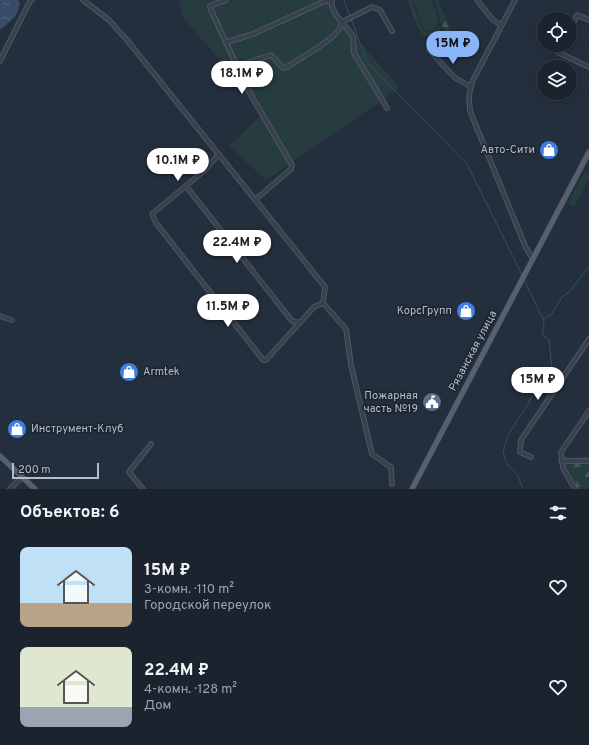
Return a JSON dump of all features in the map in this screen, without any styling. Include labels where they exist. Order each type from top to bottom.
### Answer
[{"type":"main road","name":"Рязанская улица","points":[[412,489],[589,152]]},
{"type":"main road","points":[[0,456],[35,489]]},
{"type":"street","points":[[0,61],[29,3],[32,0]]},
{"type":"street","points":[[83,0],[109,20],[127,40],[325,287],[322,303]]},
{"type":"street","points":[[226,0],[212,4],[210,8],[258,109],[292,165],[291,169],[255,200]]},
{"type":"street","points":[[477,0],[493,20],[501,25]]},
{"type":"street","points":[[514,0],[471,87],[469,96],[470,112],[526,248],[533,259]]},
{"type":"street","points":[[227,42],[253,34],[325,1],[332,1],[336,15],[353,36],[354,53],[372,80],[387,108]]},
{"type":"street","points":[[342,22],[369,8],[376,7],[380,10],[392,31]]},
{"type":"street","points":[[577,15],[589,20]]},
{"type":"street","points":[[237,66],[271,56],[283,68],[287,67],[331,38],[341,28],[342,22]]},
{"type":"street","points":[[429,50],[454,77],[471,87]]},
{"type":"street","points":[[558,52],[589,67]]},
{"type":"street","points":[[219,154],[211,164],[152,214],[152,217],[263,360],[266,360],[314,307],[322,303]]},
{"type":"street","points":[[186,186],[292,321],[300,323]]},
{"type":"street","points":[[322,303],[346,329],[351,365],[372,454],[391,467],[392,484]]},
{"type":"street","points":[[0,316],[12,320]]},
{"type":"street","points":[[531,457],[520,452],[521,440],[589,339]]},
{"type":"street","points":[[575,489],[565,472],[561,461],[561,452],[589,411]]},
{"type":"street","points":[[143,489],[129,472],[151,444]]},
{"type":"street","points":[[561,461],[589,461]]},
{"type":"street","points":[[10,489],[22,477]]},
{"type":"green space","points":[[179,0],[331,0],[335,14],[400,88],[266,180],[229,146],[260,116],[239,67],[226,67],[184,19]]},
{"type":"green space","points":[[408,0],[412,0],[422,30],[431,32],[439,27],[441,33],[423,36],[418,28]]},
{"type":"green space","points":[[413,0],[432,0],[439,22],[433,30],[426,31],[423,28]]},
{"type":"green space","points":[[434,0],[438,0],[450,31],[444,31]]},
{"type":"green space","points":[[585,171],[589,174],[589,179],[574,207],[580,211],[570,205],[568,202]]},
{"type":"green space","points":[[560,457],[589,457],[589,489],[577,489]]},
{"type":"water","points":[[0,0],[18,0],[20,4],[15,17],[0,30]]},
{"type":"waterway","points":[[344,0],[350,16]]},
{"type":"waterway","points":[[351,19],[367,62],[467,164],[522,275]]},
{"type":"waterway","points":[[523,489],[517,474],[508,466],[503,453],[508,435],[528,404],[540,379],[547,376],[552,369],[549,340],[542,334],[544,327],[543,319],[551,315],[562,297],[569,292],[589,267]]},
{"type":"waterway","points":[[524,280],[543,319]]},
{"type":"place","name":"Авто-Сити","points":[[549,150]]},
{"type":"place","name":"КорсГрупп","points":[[466,311]]},
{"type":"place","name":"Armtek","points":[[129,372]]},
{"type":"place","name":"Пожарная часть №19","points":[[432,402]]},
{"type":"place","name":"Инструмент-Клуб","points":[[17,429]]}]
